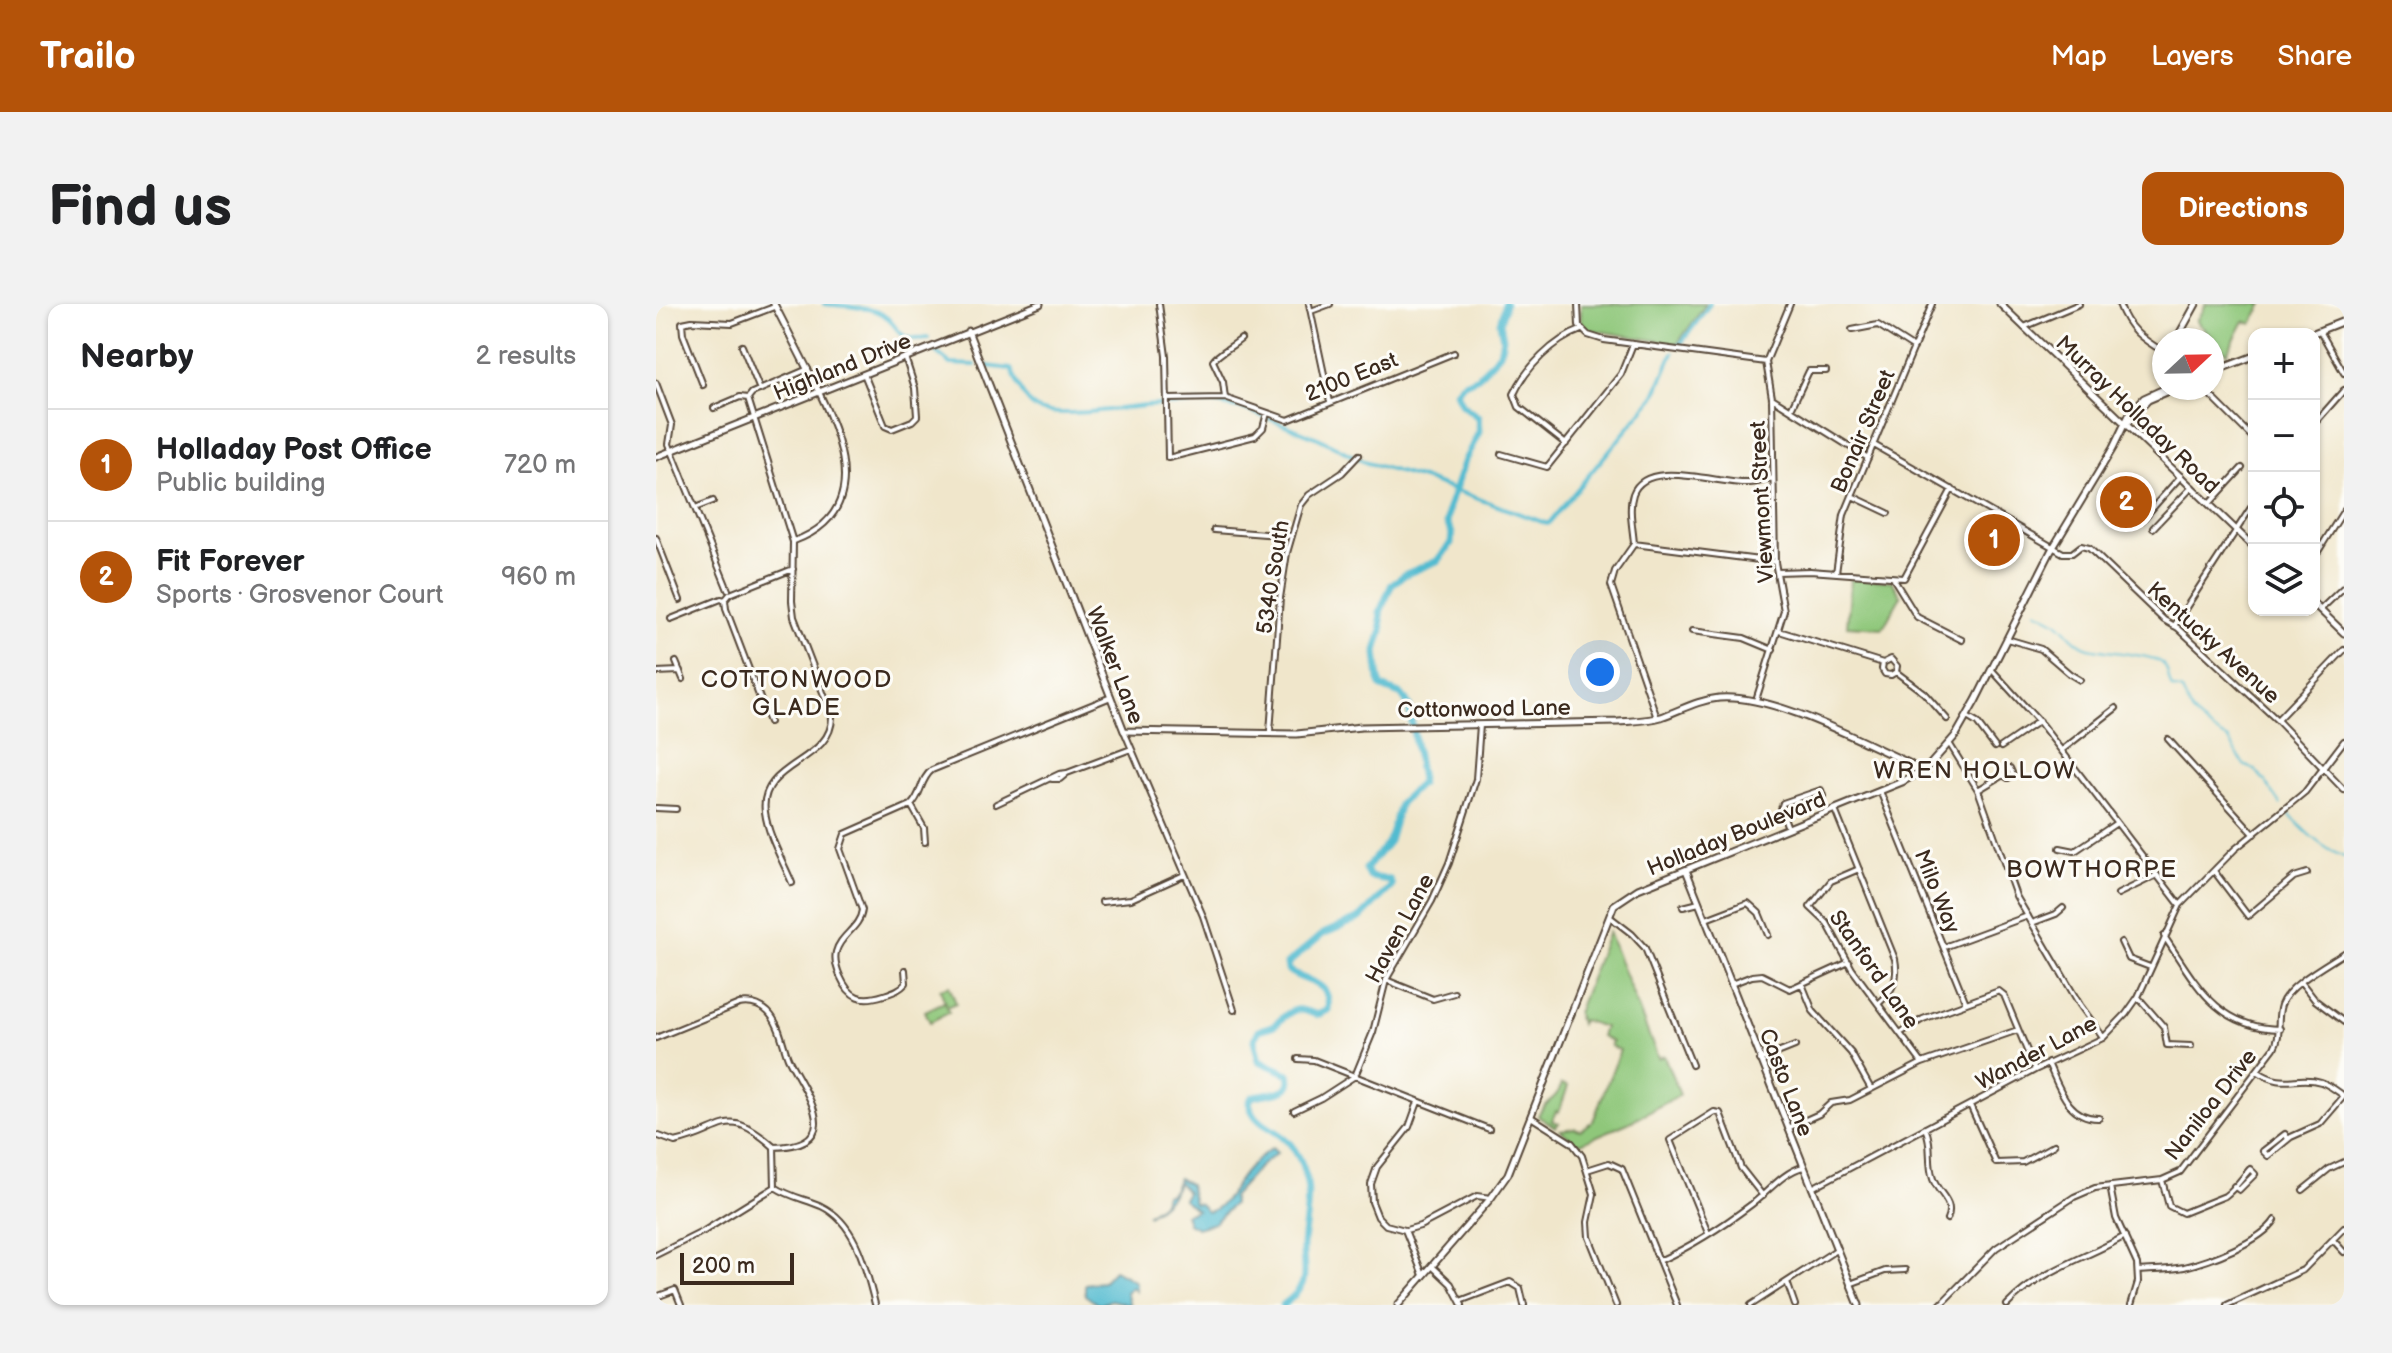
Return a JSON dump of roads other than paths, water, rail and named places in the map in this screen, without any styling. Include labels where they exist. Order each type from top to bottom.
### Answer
[{"type":"main road","name":"Highland Drive","points":[[656,457],[755,419],[1021,307],[1040,304]]},
{"type":"main road","name":"Murray Holladay Road","points":[[2000,304],[2251,544]]},
{"type":"main road","points":[[2183,328],[2196,304]]},
{"type":"main road","points":[[775,305],[819,392]]},
{"type":"main road","points":[[2320,331],[2344,321]]},
{"type":"main road","name":"Walker Lane","points":[[968,331],[1124,731]]},
{"type":"main road","points":[[2224,367],[2248,358]]},
{"type":"main road","name":"Holladay Boulevard","points":[[1608,915],[1623,897],[1880,791],[1921,773],[1933,763],[1967,717],[2053,548],[2135,407],[2150,397]]},
{"type":"main road","points":[[2320,610],[2344,633]]},
{"type":"main road","name":"Cottonwood Lane","points":[[1124,731],[1308,733],[1361,727],[1618,722],[1657,718],[1709,700],[1756,700],[1793,712],[1909,763],[1921,773]]},
{"type":"main road","name":"Casto Lane","points":[[1686,870],[1859,1305]]},
{"type":"main road","points":[[1398,1305],[1491,1198],[1510,1170],[1608,915]]},
{"type":"street","points":[[1159,304],[1165,344],[1168,458],[1255,436],[1263,428],[1266,416]]},
{"type":"street","points":[[1309,304],[1330,402]]},
{"type":"street","points":[[1311,311],[1330,304]]},
{"type":"street","points":[[1578,304],[1581,330]]},
{"type":"street","points":[[1566,444],[1519,407],[1514,394],[1549,349],[1563,337],[1581,330],[1604,340],[1766,362],[1790,304]]},
{"type":"street","name":"Bonair Street","points":[[1836,573],[1844,517],[1932,304]]},
{"type":"street","points":[[2024,327],[2079,304]]},
{"type":"street","points":[[2119,304],[2134,332],[2152,344]]},
{"type":"street","points":[[703,385],[683,334],[682,323],[732,323],[775,305]]},
{"type":"street","points":[[1852,330],[1878,325],[1914,348]]},
{"type":"street","points":[[2320,331],[2344,373]]},
{"type":"street","points":[[1225,398],[1223,382],[1213,361],[1218,354],[1230,350],[1241,339]]},
{"type":"street","points":[[1501,454],[1547,467],[1621,374],[1633,344]]},
{"type":"street","points":[[742,346],[760,390]]},
{"type":"street","name":"2100 East","points":[[1167,403],[1225,398],[1266,416],[1288,420],[1454,353]]},
{"type":"street","points":[[737,358],[746,355]]},
{"type":"street","points":[[864,374],[885,426],[892,429],[902,425],[914,420],[917,414],[915,388],[905,357]]},
{"type":"street","name":"Viewmont Street","points":[[1756,700],[1784,608],[1775,562],[1772,398],[1766,362]]},
{"type":"street","points":[[714,408],[739,397],[748,398],[808,369]]},
{"type":"street","points":[[1791,409],[1809,371],[1826,371]]},
{"type":"street","points":[[656,383],[671,423],[668,440],[728,590]]},
{"type":"street","points":[[2320,417],[2344,390]]},
{"type":"street","points":[[793,542],[826,521],[840,501],[844,488],[846,474],[843,456],[819,392]]},
{"type":"street","points":[[748,398],[793,542],[794,617],[828,702],[832,720],[825,741],[778,776],[765,800],[766,818],[792,883]]},
{"type":"street","points":[[1772,398],[1868,458]]},
{"type":"street","points":[[2215,400],[2248,433]]},
{"type":"street","points":[[1874,445],[2053,548]]},
{"type":"street","name":"5340 South","points":[[1270,732],[1279,610],[1292,536],[1304,500],[1342,473],[1359,455]]},
{"type":"street","points":[[2209,504],[2242,468]]},
{"type":"street","points":[[1657,718],[1611,585],[1615,571],[1634,544],[1632,497],[1638,485],[1649,478],[1667,474],[1749,483],[1773,478]]},
{"type":"street","points":[[2142,520],[2181,476]]},
{"type":"street","points":[[2153,528],[2192,487]]},
{"type":"street","points":[[1777,572],[1903,579],[1952,489]]},
{"type":"street","points":[[1852,496],[1888,513]]},
{"type":"street","points":[[695,508],[713,501]]},
{"type":"street","points":[[2320,550],[2342,520],[2344,510]]},
{"type":"street","points":[[2174,626],[2248,512]]},
{"type":"street","points":[[1214,530],[1292,536]]},
{"type":"street","points":[[656,538],[680,600]]},
{"type":"street","points":[[1634,544],[1775,562]]},
{"type":"street","name":"Kentucky Avenue","points":[[2053,548],[2069,554],[2080,546],[2088,547],[2164,620],[2277,720],[2344,790]]},
{"type":"street","points":[[769,722],[725,600],[730,594],[793,569]]},
{"type":"street","points":[[1893,578],[1917,617],[1962,640]]},
{"type":"street","points":[[2320,610],[2344,587]]},
{"type":"street","points":[[671,619],[725,600]]},
{"type":"street","points":[[1692,631],[1744,638],[1773,650]]},
{"type":"street","points":[[1779,631],[1883,663]]},
{"type":"street","points":[[2007,639],[2039,648],[2080,680]]},
{"type":"street","points":[[2277,720],[2344,650]]},
{"type":"street","points":[[1888,659],[1894,661],[1896,672],[1885,674],[1883,663],[1888,659]]},
{"type":"street","points":[[676,662],[683,679]]},
{"type":"street","points":[[1992,670],[2039,721],[2180,905]]},
{"type":"street","points":[[656,672],[680,671]]},
{"type":"street","points":[[1896,672],[1924,693],[1947,719]]},
{"type":"street","points":[[905,970],[906,983],[900,989],[870,1000],[858,999],[844,985],[835,954],[860,919],[862,910],[840,849],[842,837],[853,828],[911,805],[918,798],[925,776],[932,770],[1111,697]]},
{"type":"street","points":[[2062,750],[2116,708]]},
{"type":"street","points":[[1967,717],[1977,723],[1998,747],[2039,721]]},
{"type":"street","name":"Haven Lane","points":[[1355,1076],[1373,1032],[1386,980],[1445,875],[1476,779],[1480,725]]},
{"type":"street","name":"Walker Lane","points":[[1124,731],[1220,962],[1234,1010]]},
{"type":"street","points":[[2168,739],[2254,834]]},
{"type":"street","name":"Wander Lane","points":[[1812,1188],[2048,1063],[2103,1038],[2138,997],[2180,905],[2254,834],[2297,800],[2344,741]]},
{"type":"street","points":[[1949,743],[1978,790],[2012,886],[2080,1005],[2103,1038]]},
{"type":"street","points":[[996,804],[1059,774],[1131,749]]},
{"type":"street","points":[[1978,790],[2003,775]]},
{"type":"street","points":[[1789,829],[1781,809],[1783,803],[1821,790],[1823,796]]},
{"type":"street","name":"Milo Way","points":[[1880,791],[1966,1003]]},
{"type":"street","points":[[911,805],[924,828],[925,842]]},
{"type":"street","points":[[656,808],[676,809]]},
{"type":"street","points":[[1835,810],[1897,966],[1893,988],[1878,1004]]},
{"type":"street","points":[[2060,848],[2075,851],[2115,824]]},
{"type":"street","name":"Stanford Lane","points":[[1859,869],[1831,881],[1810,907],[1827,923],[1849,962],[1922,1063]]},
{"type":"street","points":[[2214,871],[2248,916],[2294,877],[2307,873]]},
{"type":"street","points":[[1102,902],[1131,899],[1184,875]]},
{"type":"street","points":[[2118,894],[2155,876]]},
{"type":"street","points":[[1683,907],[1699,903]]},
{"type":"street","points":[[1706,919],[1748,903],[1759,913],[1768,935]]},
{"type":"street","points":[[2032,923],[2063,908]]},
{"type":"street","points":[[1608,915],[1645,948],[1692,1065]]},
{"type":"street","points":[[1943,947],[2028,916]]},
{"type":"street","points":[[2164,936],[2203,994],[2215,1006],[2260,1027],[2280,1029]]},
{"type":"street","points":[[2121,942],[2129,959],[2151,968]]},
{"type":"street","name":"Naniloa Drive","points":[[1940,1305],[1984,1259],[2020,1230],[2077,1195],[2110,1186],[2162,1180],[2183,1169],[2274,1048],[2280,1029],[2282,1002],[2290,991],[2344,953]]},
{"type":"street","points":[[1731,984],[1759,975],[1772,978],[1787,989],[1849,962]]},
{"type":"street","points":[[1386,980],[1433,999],[1454,993]]},
{"type":"street","points":[[2301,982],[2317,1002],[2344,1022]]},
{"type":"street","points":[[1802,984],[1813,1011],[1851,1053],[1871,1089]]},
{"type":"street","points":[[1900,1033],[1919,1021],[2000,991],[2035,1070]]},
{"type":"street","points":[[2138,997],[2164,1027],[2167,1045],[2191,1046]]},
{"type":"street","points":[[656,1038],[739,1004],[751,1003],[765,1010],[773,1020],[787,1056],[817,1115],[816,1126],[804,1140],[784,1147],[774,1147],[750,1127],[736,1123],[723,1124],[675,1142],[656,1135]]},
{"type":"street","points":[[1788,1128],[1819,1114],[1833,1102],[1850,1100],[1922,1063],[2018,1030]]},
{"type":"street","points":[[1760,1060],[1795,1046]]},
{"type":"street","points":[[1298,1059],[1305,1058],[1355,1076],[1489,1129]]},
{"type":"street","points":[[2048,1063],[2067,1104],[2083,1116],[2099,1118]]},
{"type":"street","points":[[2257,1071],[2280,1082],[2321,1082],[2344,1096],[2320,1124],[2290,1138],[2268,1156],[2263,1151],[2285,1134],[2290,1138]]},
{"type":"street","points":[[1294,1111],[1355,1076]]},
{"type":"street","points":[[1418,1102],[1409,1127],[1377,1167],[1371,1184],[1372,1202],[1378,1217],[1386,1225],[1405,1230],[1420,1226],[1477,1196],[1491,1198]]},
{"type":"street","points":[[1970,1105],[1996,1163],[2023,1162],[2054,1145]]},
{"type":"street","points":[[1708,1233],[1670,1140],[1718,1111],[1729,1131],[1741,1168],[1763,1196]]},
{"type":"street","points":[[1531,1117],[1575,1146],[1587,1170],[1594,1194],[1589,1237],[1616,1305]]},
{"type":"street","points":[[1925,1128],[1929,1138],[1932,1177],[1949,1206],[1947,1219]]},
{"type":"street","points":[[774,1147],[775,1187]]},
{"type":"street","points":[[2303,1190],[2329,1169],[2344,1162]]},
{"type":"street","points":[[1587,1170],[1609,1163],[1622,1169],[1677,1305]]},
{"type":"street","points":[[1659,1261],[1708,1233],[1763,1196],[1788,1174],[1803,1167]]},
{"type":"street","points":[[2162,1180],[2167,1202],[2179,1212],[2188,1212],[2229,1193],[2234,1186],[2250,1169],[2255,1174],[2239,1190],[2234,1186]]},
{"type":"street","points":[[2110,1186],[2115,1214],[2135,1254],[2138,1271],[2131,1305]]},
{"type":"street","points":[[656,1255],[704,1231],[775,1187]]},
{"type":"street","points":[[775,1187],[786,1195],[815,1204],[835,1215],[858,1248],[875,1304]]},
{"type":"street","points":[[2138,1271],[2190,1265],[2257,1238],[2275,1220]]},
{"type":"street","points":[[2227,1305],[2300,1272],[2344,1228]]},
{"type":"street","points":[[1405,1230],[1424,1277]]},
{"type":"street","points":[[2007,1305],[2056,1268],[2125,1236]]},
{"type":"street","points":[[2333,1240],[2344,1252]]},
{"type":"street","points":[[1751,1305],[1836,1250]]},
{"type":"street","points":[[1433,1267],[1451,1284],[1461,1303],[1510,1282],[1520,1288],[1524,1305]]},
{"type":"street","points":[[1850,1284],[1885,1271],[1905,1270]]},
{"type":"street","points":[[1787,1282],[1795,1305]]},
{"type":"street","points":[[656,1297],[675,1290],[681,1305]]},
{"type":"water","points":[[1272,1148],[1277,1153],[1259,1167],[1232,1197],[1233,1204],[1214,1223],[1197,1228],[1188,1223],[1185,1214],[1197,1210],[1183,1199],[1187,1192],[1178,1182],[1174,1192],[1166,1201],[1147,1215],[1163,1202],[1165,1194],[1174,1189],[1178,1178],[1189,1184],[1194,1203],[1200,1204],[1207,1212],[1214,1210],[1242,1175]]},
{"type":"water","points":[[1114,1270],[1136,1282],[1136,1291],[1132,1287],[1126,1292],[1130,1305],[1111,1300],[1099,1305],[1085,1295],[1085,1284],[1103,1282]]},
{"type":"waterway","points":[[824,304],[875,311],[889,319],[902,334],[916,339],[928,338]]},
{"type":"waterway","points":[[1283,1305],[1303,1282],[1307,1185],[1301,1161],[1289,1142],[1256,1118],[1252,1111],[1249,1102],[1252,1097],[1284,1090],[1290,1081],[1289,1074],[1259,1061],[1254,1040],[1259,1030],[1275,1024],[1291,1012],[1304,1010],[1317,1015],[1328,1010],[1326,992],[1316,983],[1288,970],[1287,964],[1323,934],[1360,918],[1392,886],[1390,880],[1370,877],[1366,869],[1389,841],[1400,803],[1421,780],[1409,706],[1402,695],[1382,687],[1379,680],[1376,651],[1382,630],[1380,612],[1392,584],[1406,574],[1437,561],[1451,543],[1452,533],[1447,523],[1449,506],[1465,460],[1479,432],[1478,417],[1462,405],[1456,392],[1464,383],[1478,377],[1500,353],[1503,338],[1500,323],[1505,304]]},
{"type":"waterway","points":[[1679,346],[1710,304]]},
{"type":"waterway","points":[[936,352],[951,364],[975,365]]},
{"type":"waterway","points":[[1169,405],[1212,403],[1244,409],[1318,438],[1367,463],[1426,480],[1548,524],[1654,397],[1673,353]]},
{"type":"waterway","points":[[987,366],[1011,369],[1027,399],[1034,407],[1044,411],[1077,413],[1165,405]]},
{"type":"waterway","points":[[2036,611],[2056,621],[2081,645],[2159,661],[2166,667],[2172,688],[2182,691],[2193,714],[2229,740],[2244,765],[2255,770],[2281,805]]},
{"type":"waterway","points":[[2287,812],[2313,838],[2344,857]]},
{"type":"place","name":"Fit Forever","points":[[2126,502]]},
{"type":"place","name":"Holladay Post Office","points":[[1994,540]]},
{"type":"district","name":"COTTONWOOD GLADE","points":[[797,693]]},
{"type":"district","name":"WREN HOLLOW","points":[[1975,770]]},
{"type":"district","name":"BOWTHORPE","points":[[2092,869]]}]
